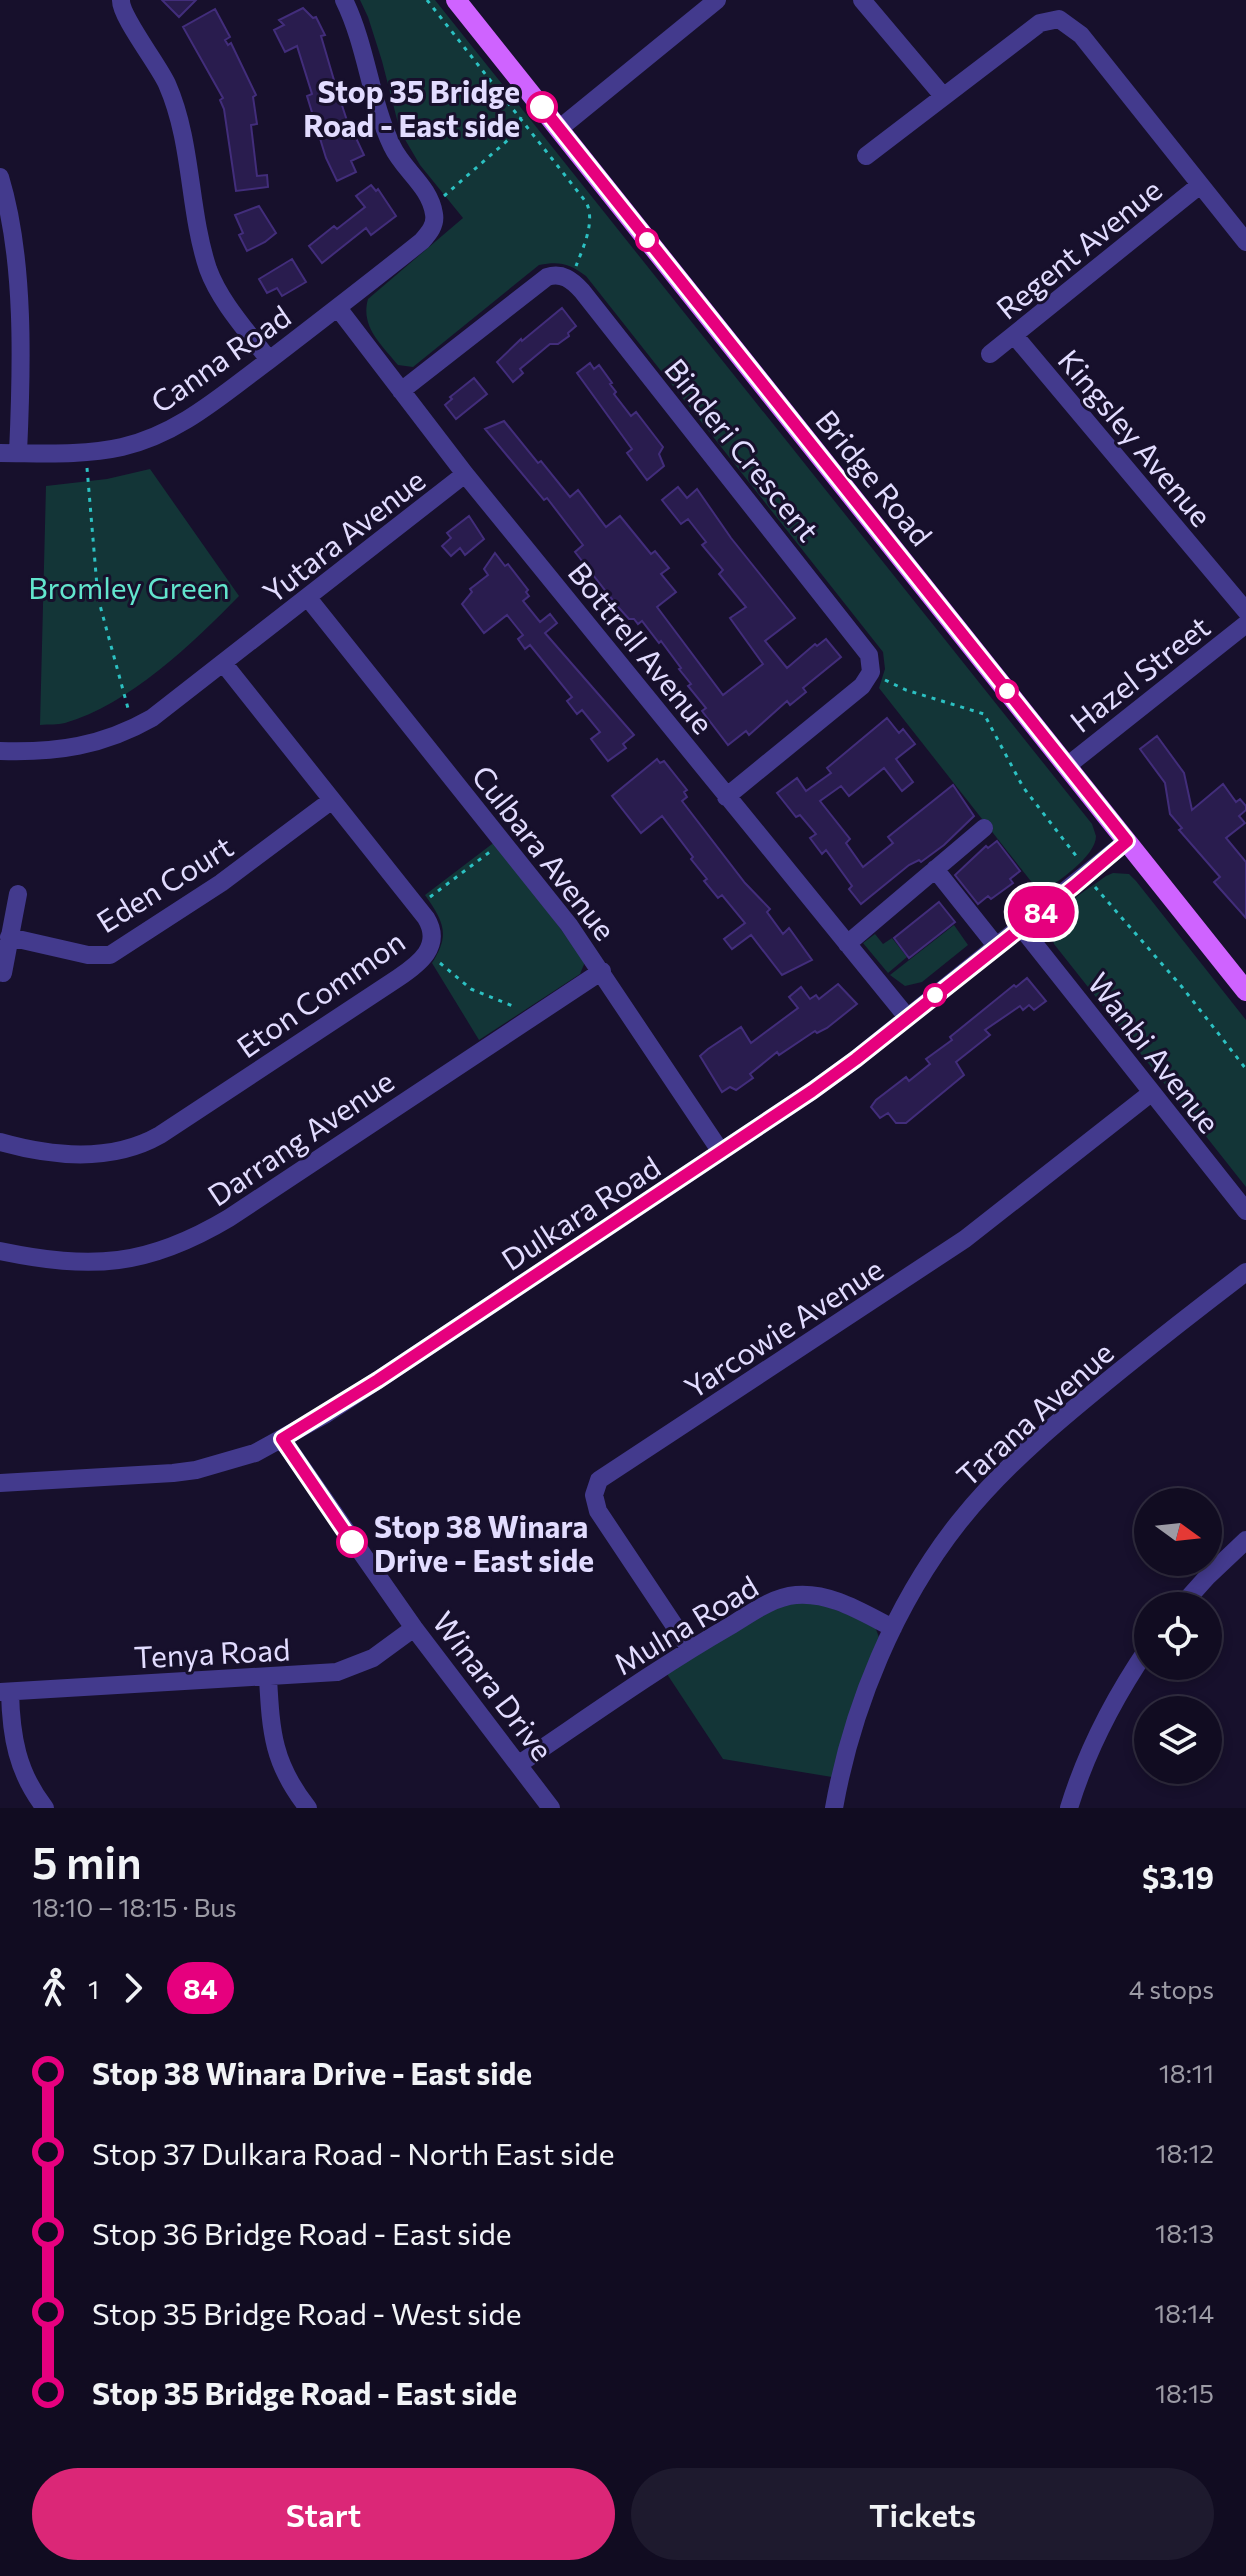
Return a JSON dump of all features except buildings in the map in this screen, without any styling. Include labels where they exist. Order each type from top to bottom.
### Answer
[{"type":"main road","name":"Bridge Road","points":[[456,0],[1246,991]]},
{"type":"street","points":[[121,0],[122,11],[155,61],[174,101],[188,153],[199,231],[209,271],[228,304],[269,360]]},
{"type":"street","points":[[344,0],[364,49],[386,131],[394,150],[422,186],[433,215]]},
{"type":"street","points":[[560,128],[717,0]]},
{"type":"street","points":[[862,0],[943,96]]},
{"type":"street","points":[[866,156],[1040,23],[1059,19],[1081,35],[1246,242]]},
{"type":"street","points":[[0,177],[12,229],[18,307],[20,411],[9,453]]},
{"type":"street","name":"Regent Avenue","points":[[990,354],[1200,185]]},
{"type":"street","name":"Canna Road","points":[[9,453],[85,452],[122,447],[170,430],[207,407],[422,241],[433,215]]},
{"type":"street","points":[[401,391],[536,283],[552,275],[571,280]]},
{"type":"street","name":"Binderi Crescent","points":[[571,280],[865,647],[871,672]]},
{"type":"street","name":"Bottrell Avenue","points":[[338,308],[465,474],[907,1017]]},
{"type":"street","name":"Kingsley Avenue","points":[[1014,335],[1246,611]]},
{"type":"street","name":"Yutara Avenue","points":[[0,751],[78,748],[95,744],[165,709],[465,474]]},
{"type":"street","name":"Culbara Avenue","points":[[308,598],[569,925],[721,1152]]},
{"type":"street","name":"Hazel Street","points":[[1067,766],[1246,624]]},
{"type":"street","name":"Eton Common","points":[[0,1142],[76,1155],[99,1155],[135,1148],[160,1135],[410,971],[421,963],[428,952],[432,938],[430,925],[417,906],[224,664]]},
{"type":"street","points":[[726,797],[862,686],[871,672]]},
{"type":"street","name":"Eden Court","points":[[9,937],[88,955],[110,955],[221,883],[332,800]]},
{"type":"street","points":[[847,944],[984,828]]},
{"type":"street","name":"Dulkara Road","points":[[0,1483],[196,1470],[255,1453],[282,1439],[378,1380],[845,1067],[1127,841]]},
{"type":"street","points":[[935,869],[997,947]]},
{"type":"street","points":[[3,973],[18,894]]},
{"type":"street","name":"Wanbi Avenue","points":[[1021,927],[1246,1211]]},
{"type":"street","name":"Darrang Avenue","points":[[0,1251],[72,1262],[116,1262],[189,1241],[229,1218],[602,971]]},
{"type":"street","name":"Yarcowie Avenue","points":[[690,1649],[598,1511],[594,1495],[599,1480],[965,1239],[1151,1093]]},
{"type":"street","name":"Tarana Avenue","points":[[834,1808],[858,1719],[893,1628],[940,1549],[967,1512],[1006,1469],[1060,1419],[1246,1272]]},
{"type":"street","name":"Winara Drive","points":[[282,1439],[414,1628],[551,1808]]},
{"type":"street","points":[[1194,1592],[1246,1540]]},
{"type":"street","name":"Mulna Road","points":[[519,1764],[690,1649],[770,1603],[794,1595],[831,1599],[893,1628]]},
{"type":"street","name":"Tenya Road","points":[[5,1692],[322,1674],[349,1669],[373,1658],[414,1628]]},
{"type":"street","points":[[1069,1808],[1085,1760],[1105,1716],[1134,1670]]},
{"type":"street","points":[[268,1678],[276,1755],[282,1771],[308,1808]]},
{"type":"street","points":[[5,1692],[16,1757],[27,1782],[45,1808]]},
{"type":"path","points":[[427,0],[581,193],[590,209],[589,230],[571,280]]},
{"type":"path","points":[[433,215],[516,133],[521,117]]},
{"type":"path","points":[[85,452],[98,598],[134,727]]},
{"type":"path","points":[[871,672],[906,690],[984,714],[1023,787],[1079,860],[1085,876],[1182,987],[1246,1069]]},
{"type":"path","points":[[417,906],[502,842]]},
{"type":"path","points":[[428,952],[471,989],[513,1007],[541,1011]]},
{"type":"green space","points":[[360,0],[435,0],[1092,824],[1096,836],[1090,852],[1065,876],[1041,894],[879,688],[885,669],[883,652],[586,276],[564,264],[539,265],[413,367],[398,365],[379,343],[367,318],[368,299],[463,218],[420,165],[400,131],[382,61]]},
{"type":"green space","name":"Bromley Green","points":[[150,469],[239,596],[181,652],[113,702],[62,724],[40,725],[46,486],[107,479]]},
{"type":"green space","points":[[496,841],[585,962],[580,974],[479,1040],[432,963],[443,936],[440,920],[425,895]]},
{"type":"green space","points":[[1113,873],[1129,874],[1136,881],[1246,1020],[1246,1187],[1054,944],[1054,922],[1060,913],[1077,897]]},
{"type":"green space","points":[[954,925],[968,945],[922,982],[905,986],[890,975]]},
{"type":"green space","points":[[875,934],[883,944],[892,938],[907,957],[888,973],[863,943]]},
{"type":"green space","points":[[806,1599],[874,1624],[880,1640],[832,1777],[723,1759],[667,1674],[765,1610]]},
{"type":"bus line","name":"84","points":[[352,1542],[282,1439],[378,1380],[812,1091],[1127,841],[542,107]]},
{"type":"place","name":"Stop 35 Bridge Road - East side","points":[[542,107]]},
{"type":"place","name":"Stop 38 Winara Drive - East side","points":[[352,1542]]}]
